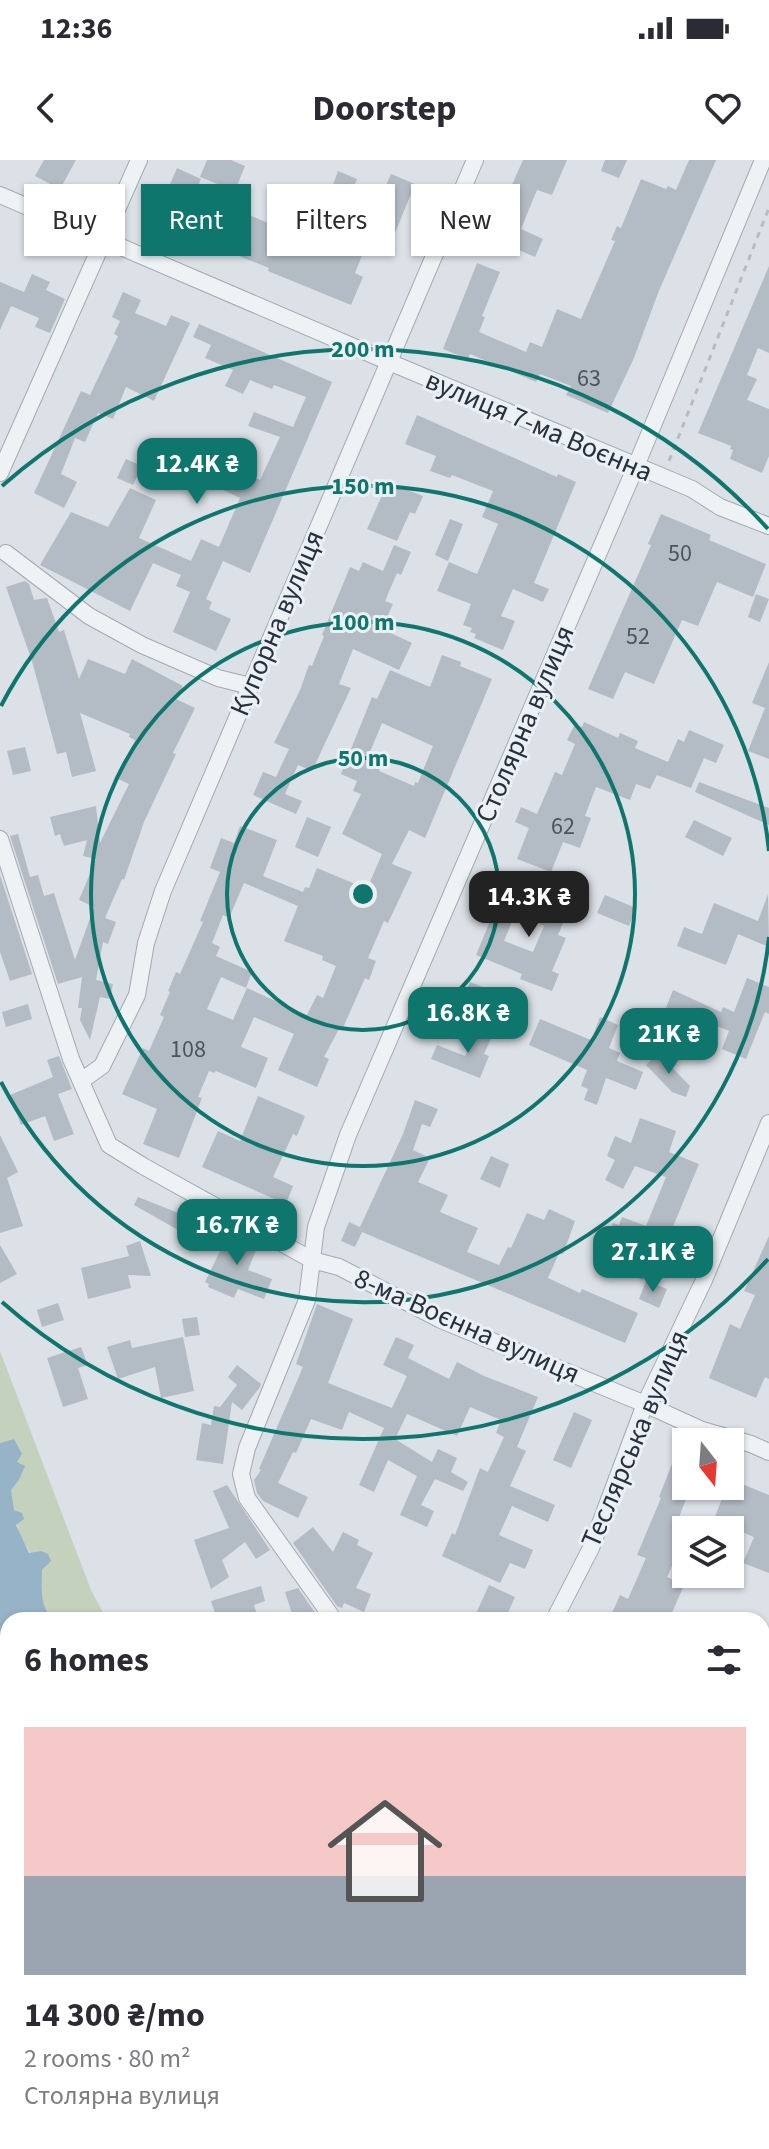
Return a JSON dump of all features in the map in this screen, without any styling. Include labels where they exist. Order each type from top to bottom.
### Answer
[{"type":"street","points":[[125,194],[139,160]]},
{"type":"street","name":"Купорна вулиця","points":[[81,1081],[102,1066],[137,995],[146,943],[163,891],[475,160]]},
{"type":"street","name":"Столярна вулиця","points":[[328,1612],[247,1498],[241,1474],[247,1448],[307,1300],[316,1227],[348,1135],[636,466],[763,160]]},
{"type":"street","name":"вулиця 7-ма Воєнна","points":[[0,195],[24,205]]},
{"type":"street","name":"вулиця 7-ма Воєнна","points":[[125,247],[692,489],[720,507],[769,526]]},
{"type":"street","points":[[0,473],[98,256]]},
{"type":"street","points":[[6,553],[89,616],[142,645],[218,678],[250,686]]},
{"type":"street","name":"8-ма Воєнна вулиця","points":[[0,839],[71,1059],[109,1145],[312,1260],[339,1267],[441,1320],[702,1430],[769,1452]]},
{"type":"street","name":"Теслярська вулиця","points":[[558,1612],[591,1548],[645,1404],[704,1280],[769,1123]]},
{"type":"path","points":[[663,478],[769,208]]},
{"type":"green space","points":[[0,1351],[91,1590],[103,1612],[48,1612],[42,1597],[42,1570],[46,1567],[23,1541],[14,1513],[10,1489],[19,1480],[14,1439],[0,1443]]},
{"type":"water","points":[[14,1439],[22,1454],[17,1462],[25,1466],[11,1490],[14,1510],[22,1513],[24,1519],[16,1525],[29,1553],[41,1551],[48,1554],[51,1561],[42,1570],[42,1597],[48,1612],[0,1612],[0,1443]]},
{"type":"building","points":[[44,160],[76,160],[63,184],[50,184],[35,176]]},
{"type":"building","points":[[207,160],[231,160],[245,166],[238,184],[218,184],[200,177]]},
{"type":"building","points":[[523,160],[567,160],[552,195],[537,190],[521,229],[543,239],[535,257],[520,250],[520,184],[512,184]]},
{"type":"building","points":[[605,160],[627,160],[619,178],[601,171]]},
{"type":"building","points":[[689,160],[716,160],[608,413],[566,395],[571,386],[540,374],[536,382],[470,354],[468,359],[443,349],[477,263],[500,272],[482,316],[485,317],[479,332],[526,352],[530,342],[542,347],[557,309],[581,319],[615,241],[611,240],[617,226],[621,228],[641,179],[676,190]]},
{"type":"building","points":[[177,168],[201,179],[199,184],[170,184]]},
{"type":"building","points":[[338,171],[357,179],[355,184],[333,184]]},
{"type":"building","points":[[391,174],[415,184],[411,184],[411,194],[395,233],[395,184],[387,184]]},
{"type":"building","points":[[251,216],[267,222],[267,256],[362,256],[355,273],[363,277],[351,305],[268,271],[269,268],[239,256],[251,256]]},
{"type":"building","points":[[769,266],[769,353],[758,348],[747,375],[757,379],[747,400],[769,409],[769,456],[762,473],[730,459],[731,446],[698,433]]},
{"type":"building","points":[[32,274],[50,282],[46,290],[65,299],[50,333],[35,327],[39,318],[11,306],[0,330],[0,282],[24,292]]},
{"type":"building","points":[[123,292],[141,300],[135,313],[166,326],[171,315],[190,323],[154,401],[126,387],[113,419],[98,413],[85,442],[75,438],[61,474],[77,482],[64,508],[34,493],[81,391],[90,395],[118,336],[114,334],[120,321],[112,317]]},
{"type":"building","points":[[199,324],[332,382],[250,573],[223,561],[206,599],[212,602],[209,609],[231,619],[216,651],[173,632],[190,592],[176,586],[181,575],[153,563],[130,611],[40,565],[71,512],[108,527],[130,488],[156,500],[139,538],[191,561],[201,539],[219,547],[240,498],[197,477],[203,464],[206,466],[211,456],[260,480],[280,437],[248,426],[254,412],[293,427],[306,397],[250,380],[243,394],[225,386],[233,370],[205,358],[211,345],[193,337]]},
{"type":"building","points":[[417,415],[557,477],[558,474],[576,482],[534,583],[549,589],[543,602],[513,589],[501,616],[515,621],[503,650],[474,638],[476,634],[470,632],[472,628],[463,625],[471,604],[437,591],[449,562],[477,574],[498,524],[482,517],[493,491],[452,475],[450,478],[430,471],[436,456],[405,444]]},
{"type":"building","points":[[126,459],[142,466],[133,485],[117,478]]},
{"type":"building","points":[[388,482],[423,496],[415,514],[410,512],[397,541],[367,529]]},
{"type":"building","points":[[661,514],[711,535],[709,540],[766,564],[753,597],[717,582],[698,626],[682,620],[654,684],[625,672],[613,699],[588,689],[651,545],[648,544]]},
{"type":"building","points":[[450,519],[463,524],[448,561],[435,555]]},
{"type":"building","points":[[394,545],[411,552],[401,575],[397,573],[385,601],[393,604],[382,629],[412,643],[399,670],[353,649],[339,684],[351,688],[312,771],[298,765],[285,794],[302,801],[296,814],[253,795],[263,772],[276,777],[289,749],[274,743],[309,665],[312,666],[350,567],[359,571],[363,562],[383,571]]},
{"type":"building","points":[[25,581],[34,600],[47,598],[59,632],[64,630],[79,679],[88,659],[125,674],[132,659],[183,686],[176,699],[195,708],[144,822],[124,880],[105,918],[116,922],[108,944],[103,942],[96,980],[113,984],[110,999],[100,997],[90,1040],[80,1020],[82,1008],[78,1008],[82,977],[58,984],[10,836],[18,834],[30,877],[38,875],[44,896],[54,893],[75,960],[94,907],[79,900],[96,859],[83,856],[87,840],[64,846],[60,834],[55,836],[50,817],[96,806],[100,843],[129,784],[118,779],[135,740],[129,737],[130,734],[80,713],[96,771],[72,777],[66,752],[57,754],[32,661],[6,587]]},
{"type":"building","points":[[756,594],[769,599],[760,622],[748,617]]},
{"type":"building","points":[[442,655],[492,679],[425,838],[409,830],[392,864],[412,872],[388,923],[384,921],[368,958],[376,961],[369,980],[365,978],[342,1030],[339,1029],[324,1057],[329,1059],[317,1087],[278,1070],[294,1034],[254,1017],[241,1047],[268,1058],[256,1088],[209,1071],[179,1158],[143,1144],[157,1109],[122,1094],[143,1048],[149,1051],[164,1017],[160,1015],[168,991],[176,972],[180,974],[203,922],[200,921],[220,872],[210,868],[221,838],[234,843],[240,826],[277,840],[263,876],[303,892],[305,887],[309,888],[317,868],[360,886],[362,881],[369,884],[382,854],[342,834],[361,794],[353,791],[357,781],[341,774],[372,697],[377,699],[390,670],[430,687]],"holes":[[[382,723],[433,746],[414,786],[379,771],[384,758],[370,752]],[[244,883],[298,906],[284,941],[323,956],[322,960],[336,966],[323,998],[317,995],[307,1015],[247,988],[233,1020],[207,1009],[221,977],[246,988],[252,972],[216,956],[220,947],[212,943],[223,915],[229,918]]]},
{"type":"building","points":[[769,662],[769,759],[748,751],[765,708],[752,703]]},
{"type":"building","points":[[584,722],[618,738],[620,733],[638,741],[635,748],[668,762],[678,739],[684,742],[689,730],[724,745],[716,763],[704,758],[691,788],[657,775],[650,789],[636,784],[630,800],[596,787],[585,816],[591,818],[580,848],[563,842],[551,872],[517,859],[529,828],[515,822],[521,807],[537,814],[555,772],[562,775],[575,744],[567,740],[575,724],[582,727]]},
{"type":"building","points":[[25,747],[31,771],[13,775],[7,751]]},
{"type":"building","points":[[699,782],[769,808],[769,825],[695,792]]},
{"type":"building","points":[[307,817],[331,827],[318,857],[295,847]]},
{"type":"building","points":[[694,820],[732,838],[723,856],[685,837]]},
{"type":"building","points":[[0,875],[32,974],[10,981],[0,952]]},
{"type":"building","points":[[552,882],[570,890],[566,899],[572,902],[558,935],[566,938],[552,971],[559,974],[552,991],[520,979],[522,974],[476,955],[499,900],[518,907],[504,941],[533,952],[544,926],[531,920],[539,900],[543,902]]},
{"type":"building","points":[[768,894],[769,947],[738,934],[726,965],[677,946],[684,927],[702,934],[714,903],[758,921]]},
{"type":"building","points":[[605,895],[636,908],[629,926],[597,913]]},
{"type":"building","points":[[747,978],[769,987],[769,1014],[765,1012],[746,1059],[722,1049],[729,1031],[687,1014],[678,1039],[657,1031],[673,990],[721,1012],[723,1007],[734,1012]]},
{"type":"building","points":[[470,982],[504,996],[491,1027],[457,1012]]},
{"type":"building","points":[[28,1004],[32,1019],[6,1027],[2,1012]]},
{"type":"building","points":[[600,1017],[618,1025],[609,1048],[620,1053],[617,1061],[643,1072],[636,1090],[606,1078],[597,1105],[584,1100],[588,1089],[581,1086],[587,1070],[529,1045],[540,1019],[591,1040]]},
{"type":"building","points":[[480,1026],[494,1032],[484,1054],[489,1056],[480,1078],[431,1059],[437,1045],[465,1056]]},
{"type":"building","points":[[658,1053],[690,1086],[686,1097],[672,1092],[646,1065]]},
{"type":"building","points":[[59,1056],[72,1089],[58,1094],[74,1134],[54,1141],[45,1116],[21,1125],[10,1095],[53,1077],[47,1060]]},
{"type":"building","points":[[258,1096],[305,1116],[273,1177],[293,1186],[286,1204],[202,1167],[218,1131],[240,1141]]},
{"type":"building","points":[[415,1100],[438,1109],[430,1127],[422,1124],[413,1150],[430,1158],[418,1182],[448,1195],[440,1212],[478,1228],[467,1252],[499,1265],[508,1247],[511,1248],[527,1213],[544,1220],[549,1209],[575,1221],[563,1254],[559,1253],[548,1278],[638,1313],[625,1343],[362,1232],[355,1247],[341,1241],[349,1222],[360,1227],[403,1134]]},
{"type":"building","points":[[640,1118],[676,1131],[669,1152],[699,1164],[662,1253],[655,1250],[643,1280],[598,1262],[613,1223],[619,1225],[622,1217],[646,1226],[666,1177],[635,1166],[623,1189],[605,1180],[615,1160],[607,1156],[615,1136],[631,1143]]},
{"type":"building","points":[[0,1135],[18,1172],[7,1178],[23,1226],[0,1233]]},
{"type":"building","points":[[491,1156],[509,1164],[500,1188],[480,1179]]},
{"type":"building","points":[[138,1197],[181,1214],[186,1203],[197,1209],[187,1235],[134,1205]]},
{"type":"building","points":[[226,1226],[259,1243],[248,1270],[272,1279],[264,1299],[238,1289],[234,1298],[208,1287],[209,1284],[205,1282],[224,1243],[219,1241]]},
{"type":"building","points":[[769,1236],[769,1379],[765,1377],[756,1398],[709,1378],[730,1324],[740,1329],[755,1295],[744,1291]]},
{"type":"building","points":[[140,1241],[151,1276],[128,1275],[131,1288],[88,1299],[81,1268],[129,1256],[126,1246]]},
{"type":"building","points":[[0,1245],[17,1274],[0,1283]]},
{"type":"building","points":[[646,1281],[667,1289],[659,1308],[639,1299]]},
{"type":"building","points":[[58,1303],[64,1320],[42,1327],[37,1310]]},
{"type":"building","points":[[317,1304],[353,1319],[328,1383],[392,1408],[407,1376],[383,1365],[396,1337],[414,1345],[408,1358],[449,1379],[457,1362],[538,1397],[517,1447],[526,1451],[510,1486],[555,1505],[548,1522],[512,1506],[499,1535],[533,1550],[525,1569],[510,1563],[500,1583],[442,1556],[452,1533],[455,1535],[480,1468],[488,1472],[504,1437],[496,1433],[501,1420],[470,1407],[457,1436],[407,1414],[395,1439],[432,1462],[438,1449],[457,1458],[451,1472],[468,1482],[463,1491],[435,1479],[421,1505],[434,1511],[427,1527],[400,1515],[417,1476],[388,1460],[374,1492],[359,1485],[384,1428],[349,1412],[342,1430],[311,1419],[278,1483],[308,1497],[298,1518],[263,1501],[254,1480],[261,1470],[303,1367],[296,1364]]},
{"type":"building","points":[[197,1317],[200,1335],[185,1337],[182,1319]]},
{"type":"building","points":[[183,1337],[194,1391],[161,1398],[155,1367],[118,1379],[107,1347],[130,1340],[132,1348]]},
{"type":"building","points":[[81,1347],[88,1365],[78,1368],[88,1399],[63,1407],[47,1358]]},
{"type":"building","points":[[237,1365],[261,1384],[260,1387],[242,1410],[232,1402],[223,1464],[196,1460],[202,1423],[211,1425],[214,1406],[220,1407],[237,1385],[228,1377]]},
{"type":"building","points":[[574,1412],[592,1420],[571,1468],[553,1460]]},
{"type":"building","points":[[672,1464],[672,1500],[686,1500],[680,1516],[672,1516],[672,1566],[667,1577],[672,1579],[672,1588],[683,1588],[672,1612],[613,1612],[620,1595],[628,1599],[646,1558],[637,1555]]},
{"type":"building","points":[[227,1485],[270,1550],[256,1559],[245,1542],[222,1560],[229,1577],[211,1589],[194,1540],[229,1528],[213,1491]]},
{"type":"building","points":[[744,1485],[769,1495],[769,1573],[744,1563],[754,1537],[744,1533],[744,1516],[715,1516],[721,1500],[744,1500]]},
{"type":"building","points":[[313,1527],[333,1552],[343,1532],[359,1540],[357,1545],[373,1553],[356,1588],[371,1594],[364,1612],[344,1603],[342,1608],[337,1606],[293,1543]]},
{"type":"building","points":[[489,1585],[515,1597],[508,1612],[477,1612]]},
{"type":"building","points":[[261,1586],[265,1601],[254,1605],[256,1612],[214,1612],[211,1601]]},
{"type":"building","points":[[298,1588],[314,1612],[291,1612],[285,1592]]}]
